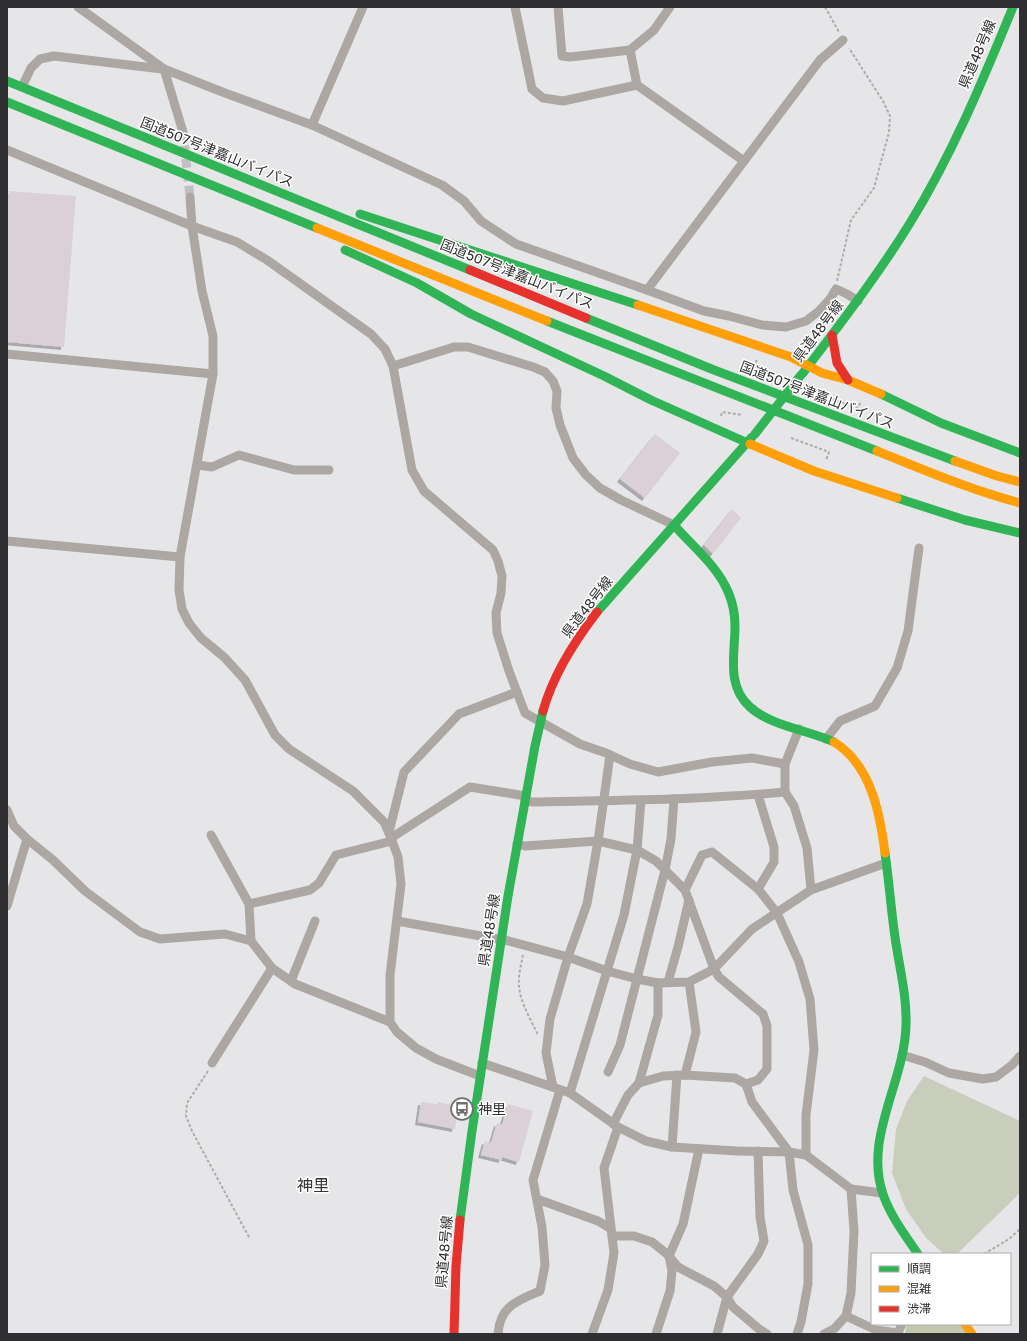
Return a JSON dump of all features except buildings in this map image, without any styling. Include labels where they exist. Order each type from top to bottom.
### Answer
[{"type":"main road","name":"県道48号線","points":[[454,1334],[457,1260],[466,1163],[525,798],[540,722],[556,676],[576,641],[598,611],[747,443],[858,301],[910,222],[944,162],[1013,7]]},
{"type":"main road","name":"国道507号津嘉山バイパス","points":[[7,81],[714,370],[926,451],[997,476],[1020,482]]},
{"type":"main road","points":[[7,102],[573,331],[939,476],[1020,503]]},
{"type":"main road","points":[[212,165],[581,285],[748,342],[791,358],[822,373],[848,380],[941,423],[1020,453]]},
{"type":"main road","points":[[205,181],[321,239],[417,283],[471,314],[604,376],[651,400],[747,443],[821,474],[965,520],[1020,533]]},
{"type":"main road","points":[[832,335],[834,355],[837,363],[848,380]]},
{"type":"main road","points":[[674,525],[712,563],[729,594],[735,627],[732,655],[733,673],[736,685],[743,700],[756,713],[771,721],[799,729],[835,744],[845,751],[860,770],[872,790],[879,812],[906,1024],[902,1055],[879,1140],[876,1166],[882,1192],[890,1212],[917,1253]]},
{"type":"main road","points":[[966,1325],[972,1334]]},
{"type":"street","points":[[78,7],[164,69],[312,125],[442,185],[464,202],[481,221],[516,244],[647,290],[704,312],[729,316],[762,325],[786,327],[806,321],[819,311],[830,299],[836,289],[858,301]]},
{"type":"street","points":[[312,125],[363,7]]},
{"type":"street","points":[[514,7],[532,89],[543,98],[563,101],[637,85]]},
{"type":"street","points":[[558,7],[562,56],[570,57],[630,50],[654,30],[670,7]]},
{"type":"street","points":[[647,290],[820,60],[843,40]]},
{"type":"street","points":[[630,50],[637,85],[744,161]]},
{"type":"street","points":[[22,87],[31,68],[40,59],[54,56],[164,69]]},
{"type":"street","points":[[164,69],[183,132]]},
{"type":"street","points":[[7,150],[192,226],[237,242],[267,260],[371,334],[385,349],[393,366],[412,470],[424,491],[493,550],[498,561],[502,576],[501,593],[496,613],[497,633],[525,713],[580,744],[630,764],[658,772],[712,762],[752,758],[785,764]]},
{"type":"street","points":[[190,197],[192,226],[202,290],[213,336],[213,374],[180,557],[179,590],[182,609],[189,623],[202,638],[224,657],[245,680],[275,735],[290,749],[353,791],[384,822],[398,857],[401,884],[390,975],[390,1022]]},
{"type":"street","points":[[393,366],[454,347],[468,347],[544,372],[553,381],[557,391],[556,408],[560,425],[573,458],[586,476],[600,488],[674,525]]},
{"type":"street","points":[[7,354],[213,374]]},
{"type":"street","points":[[197,465],[212,467],[239,455],[294,470],[329,470]]},
{"type":"street","points":[[7,541],[180,557]]},
{"type":"street","points":[[826,739],[840,721],[875,706],[897,668],[908,631],[919,548]]},
{"type":"street","points":[[391,837],[404,772],[459,714],[517,692]]},
{"type":"street","points":[[799,729],[785,764],[785,792],[794,806],[806,848],[811,890]]},
{"type":"street","points":[[498,1334],[498,1324],[504,1311],[515,1302],[540,1291],[546,1266],[542,1227],[533,1180],[557,1088],[546,1053],[550,1019],[568,957],[587,904],[598,841],[610,755]]},
{"type":"street","points":[[249,904],[310,890],[319,883],[336,855],[391,837],[470,787],[525,798],[532,802],[730,797],[785,792]]},
{"type":"street","points":[[758,794],[774,847],[774,862],[758,889]]},
{"type":"street","points":[[608,1072],[620,1045],[665,870],[671,839],[674,799]]},
{"type":"street","points":[[570,1093],[624,915],[637,850],[641,800]]},
{"type":"street","points":[[7,810],[14,826],[27,839],[53,860],[85,891],[140,932],[160,939],[225,934],[251,940]]},
{"type":"street","points":[[211,835],[249,904],[251,940],[272,968],[291,981],[390,1022],[397,1032],[416,1048],[436,1059],[480,1076]]},
{"type":"street","points":[[7,906],[27,839]]},
{"type":"street","points":[[517,844],[525,846],[598,841],[637,850],[656,861],[685,890],[714,969],[719,976],[763,1014],[767,1026],[767,1069],[758,1080],[746,1084]]},
{"type":"street","points":[[685,890],[702,855],[712,852],[758,889],[777,913],[800,962],[810,1000],[814,1050],[806,1115],[806,1155]]},
{"type":"street","points":[[397,921],[501,940],[568,957],[607,971],[637,979],[658,983],[689,982],[714,969],[752,929],[811,890],[886,863]]},
{"type":"street","points":[[668,982],[678,947],[688,900]]},
{"type":"street","points":[[291,981],[315,921]]},
{"type":"street","points":[[212,1063],[272,968]]},
{"type":"street","points":[[672,1147],[681,1075],[696,1032],[689,982]]},
{"type":"street","points":[[592,1334],[608,1290],[614,1253],[604,1168],[616,1126],[628,1095],[639,1083],[658,1015],[658,983]]},
{"type":"street","points":[[902,1055],[925,1062],[949,1073],[983,1079],[996,1077],[1012,1065],[1020,1056]]},
{"type":"street","points":[[482,1063],[570,1093],[616,1126],[646,1141],[672,1147],[788,1152],[806,1155],[851,1189],[882,1192]]},
{"type":"street","points":[[639,1083],[663,1076],[681,1075],[735,1078],[746,1084],[752,1102],[788,1152],[793,1190],[808,1245],[808,1284],[801,1322],[797,1334]]},
{"type":"street","points":[[656,1334],[670,1291],[672,1271],[669,1256],[683,1224],[700,1149]]},
{"type":"street","points":[[717,1334],[727,1297],[758,1254],[764,1241],[760,1217],[758,1151]]},
{"type":"street","points":[[824,1334],[834,1329],[846,1316],[851,1293],[854,1231],[851,1189]]},
{"type":"street","points":[[537,1199],[598,1221],[611,1232],[634,1236],[652,1242],[669,1256],[678,1267],[714,1286],[727,1297],[733,1307],[761,1332]]},
{"type":"street","points":[[846,1316],[876,1330],[898,1333],[902,1325]]},
{"type":"path","points":[[825,7],[843,40],[883,101],[890,116],[889,132],[874,188],[851,220],[836,289]]},
{"type":"path","points":[[525,946],[520,971],[519,987],[523,1002],[546,1053]]},
{"type":"path","points":[[212,1063],[188,1103],[186,1116],[192,1131],[250,1239]]},
{"type":"path","points":[[986,1253],[1009,1239],[1020,1229]]},
{"type":"green space","points":[[924,1076],[1020,1121],[1020,1193],[958,1253],[943,1253],[926,1238],[906,1209],[892,1173],[896,1129],[907,1101]]},
{"type":"green space","points":[[907,1325],[961,1325],[968,1334],[905,1334]]},
{"type":"tunnel","points":[[183,132],[190,197]]},
{"type":"traffic: fast","points":[[803,373],[845,318],[898,242],[940,171],[966,117],[1013,7]]},
{"type":"traffic: fast","points":[[7,81],[470,270]]},
{"type":"traffic: fast","points":[[7,102],[317,228]]},
{"type":"traffic: fast","points":[[360,214],[638,305]]},
{"type":"traffic: fast","points":[[345,250],[417,283],[471,314],[604,376],[651,400],[750,444]]},
{"type":"traffic: fast","points":[[586,318],[714,370],[955,461]]},
{"type":"traffic: fast","points":[[547,321],[877,451]]},
{"type":"traffic: fast","points":[[755,434],[801,375]]},
{"type":"traffic: fast","points":[[881,394],[941,423],[1020,453]]},
{"type":"traffic: fast","points":[[597,612],[752,437]]},
{"type":"traffic: fast","points":[[897,498],[965,520],[1020,533]]},
{"type":"traffic: fast","points":[[674,525],[712,566],[729,594],[733,606],[735,622],[733,658],[735,680],[742,699],[750,707],[768,719],[834,742]]},
{"type":"traffic: fast","points":[[460,1220],[508,896],[535,746],[543,711]]},
{"type":"traffic: fast","points":[[885,853],[895,937],[904,992],[906,1025],[904,1046],[899,1068],[881,1132],[878,1154],[879,1175],[884,1197],[891,1212],[917,1253]]},
{"type":"traffic: slow","points":[[317,228],[547,321]]},
{"type":"traffic: slow","points":[[638,305],[791,357],[822,373],[848,380],[881,394]]},
{"type":"traffic: slow","points":[[750,444],[814,471],[897,498]]},
{"type":"traffic: slow","points":[[877,451],[966,486],[1020,503]]},
{"type":"traffic: slow","points":[[955,461],[997,476],[1020,482]]},
{"type":"traffic: slow","points":[[834,742],[847,752],[857,763],[872,791],[880,822],[885,853]]},
{"type":"traffic: slow","points":[[966,1325],[972,1334]]},
{"type":"traffic: jam","points":[[470,270],[586,318]]},
{"type":"traffic: jam","points":[[832,335],[837,363],[848,380]]},
{"type":"traffic: jam","points":[[543,711],[552,685],[565,659],[597,612]]},
{"type":"traffic: jam","points":[[454,1334],[456,1266],[460,1220]]},
{"type":"place","name":"神里","points":[[462,1109]]},
{"type":"district","name":"神里","points":[[313,1185]]}]
